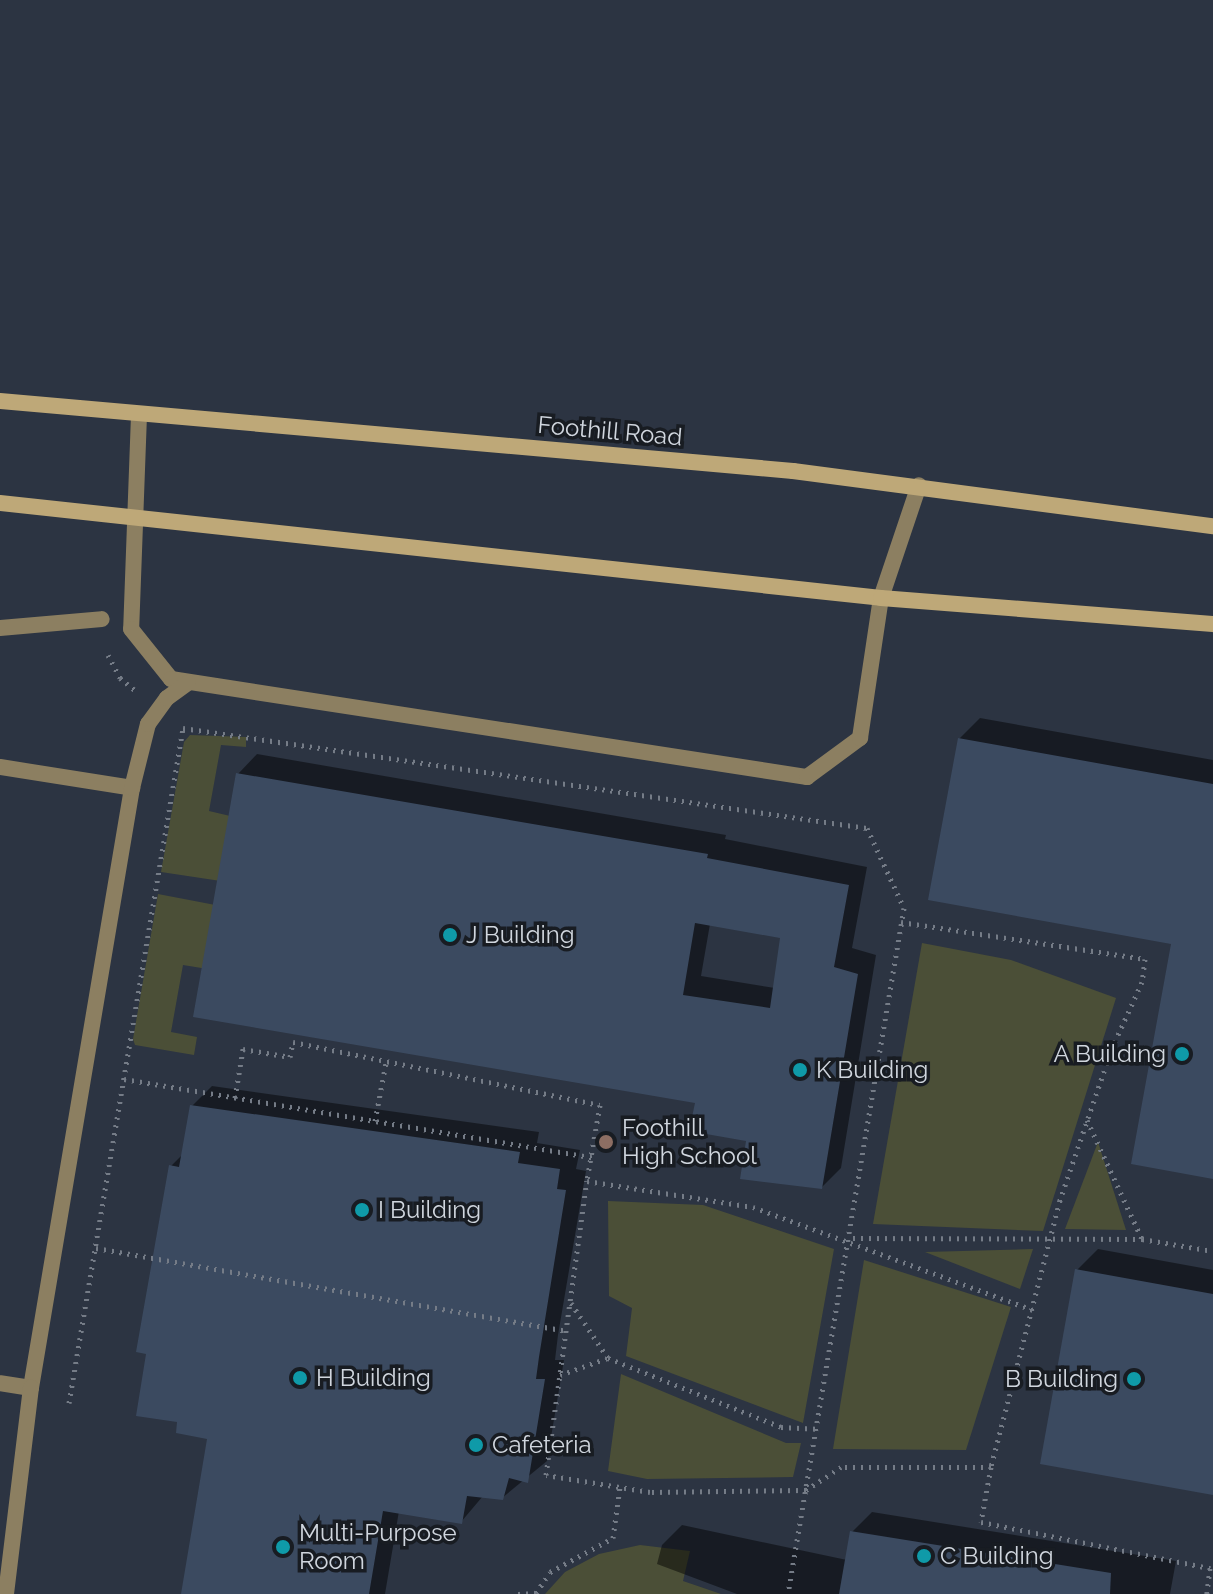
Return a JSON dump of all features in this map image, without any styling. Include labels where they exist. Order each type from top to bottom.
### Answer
[{"type":"main road","name":"Foothill Road","points":[[0,401],[919,485],[1213,526]]},
{"type":"main road","points":[[0,503],[881,598],[1213,624]]},
{"type":"lane","points":[[139,415],[131,629],[171,679],[807,777],[860,738],[881,598],[919,485]]},
{"type":"lane","points":[[0,628],[102,619]]},
{"type":"lane","points":[[6,1594],[31,1388],[132,788],[148,724],[167,698],[188,683]]},
{"type":"lane","points":[[0,767],[132,788]]},
{"type":"lane","points":[[0,1383],[31,1388]]},
{"type":"path","points":[[69,1403],[183,728],[867,828],[904,908],[788,1594]]},
{"type":"path","points":[[901,922],[1145,959],[1142,982],[1087,1120],[1050,1239],[991,1467],[981,1522],[1210,1568],[1207,1594]]},
{"type":"path","points":[[235,1098],[243,1049],[290,1057],[293,1042],[600,1105],[546,1475],[650,1492],[806,1490],[841,1467],[991,1467]]},
{"type":"path","points":[[375,1121],[386,1063]]},
{"type":"path","points":[[124,1079],[594,1158]]},
{"type":"path","points":[[1087,1120],[1142,1239]]},
{"type":"path","points":[[587,1181],[753,1207],[848,1238],[1033,1310]]},
{"type":"path","points":[[848,1238],[1142,1239],[1213,1251]]},
{"type":"path","points":[[96,1248],[566,1331]]},
{"type":"path","points":[[570,1302],[608,1358],[781,1427],[816,1429]]},
{"type":"path","points":[[560,1375],[608,1358]]},
{"type":"path","points":[[518,1594],[536,1593],[550,1572],[613,1538],[620,1487]]},
{"type":"green space","points":[[190,735],[246,737],[246,747],[221,745],[209,811],[243,819],[234,883],[161,872],[184,742]]},
{"type":"green space","points":[[158,894],[231,908],[220,971],[183,965],[171,1032],[197,1037],[194,1055],[135,1045],[133,1039]]},
{"type":"green space","points":[[922,943],[1011,960],[1116,998],[1043,1231],[873,1224]]},
{"type":"green space","points":[[1098,1142],[1126,1230],[1065,1229]]},
{"type":"green space","points":[[608,1201],[703,1205],[834,1249],[803,1423],[626,1356],[632,1308],[609,1296]]},
{"type":"green space","points":[[1033,1249],[1020,1289],[925,1252]]},
{"type":"green space","points":[[864,1260],[1011,1307],[966,1450],[833,1449]]},
{"type":"green space","points":[[621,1374],[786,1443],[801,1443],[793,1477],[647,1479],[608,1471]]},
{"type":"green space","points":[[640,1545],[690,1551],[683,1581],[721,1594],[545,1594],[565,1572],[599,1554]]},
{"type":"building","name":"A Building","points":[[958,738],[1213,784],[1213,1179],[1131,1164],[1171,944],[928,900]]},
{"type":"building","name":"J Building","points":[[236,773],[708,854],[707,858],[849,885],[834,967],[858,974],[822,1189],[740,1179],[746,1141],[689,1131],[695,1103],[193,1017]],"holes":[[[695,923],[780,938],[770,1008],[683,995]]]},
{"type":"building","points":[[190,1105],[520,1152],[518,1163],[560,1169],[557,1189],[566,1190],[536,1379],[545,1379],[528,1483],[509,1478],[503,1500],[467,1496],[462,1524],[383,1511],[369,1594],[181,1594],[207,1439],[176,1433],[177,1422],[136,1416],[146,1354],[136,1352],[169,1165],[179,1167]]},
{"type":"building","name":"B Building","points":[[1075,1269],[1213,1294],[1213,1495],[1040,1464]]},
{"type":"building","name":"C Building","points":[[850,1531],[1111,1573],[1110,1594],[839,1594]]},
{"type":"place","name":"J Building","points":[[450,935]]},
{"type":"place","name":"A Building","points":[[1182,1054]]},
{"type":"place","name":"K Building","points":[[800,1070]]},
{"type":"place","name":"Foothill High School","points":[[606,1142]]},
{"type":"place","name":"I Building","points":[[362,1210]]},
{"type":"place","name":"H Building","points":[[300,1378]]},
{"type":"place","name":"B Building","points":[[1134,1379]]},
{"type":"place","name":"Cafeteria","points":[[476,1445]]},
{"type":"place","name":"Multi-Purpose Room","points":[[283,1547]]},
{"type":"place","name":"C Building","points":[[924,1556]]}]
